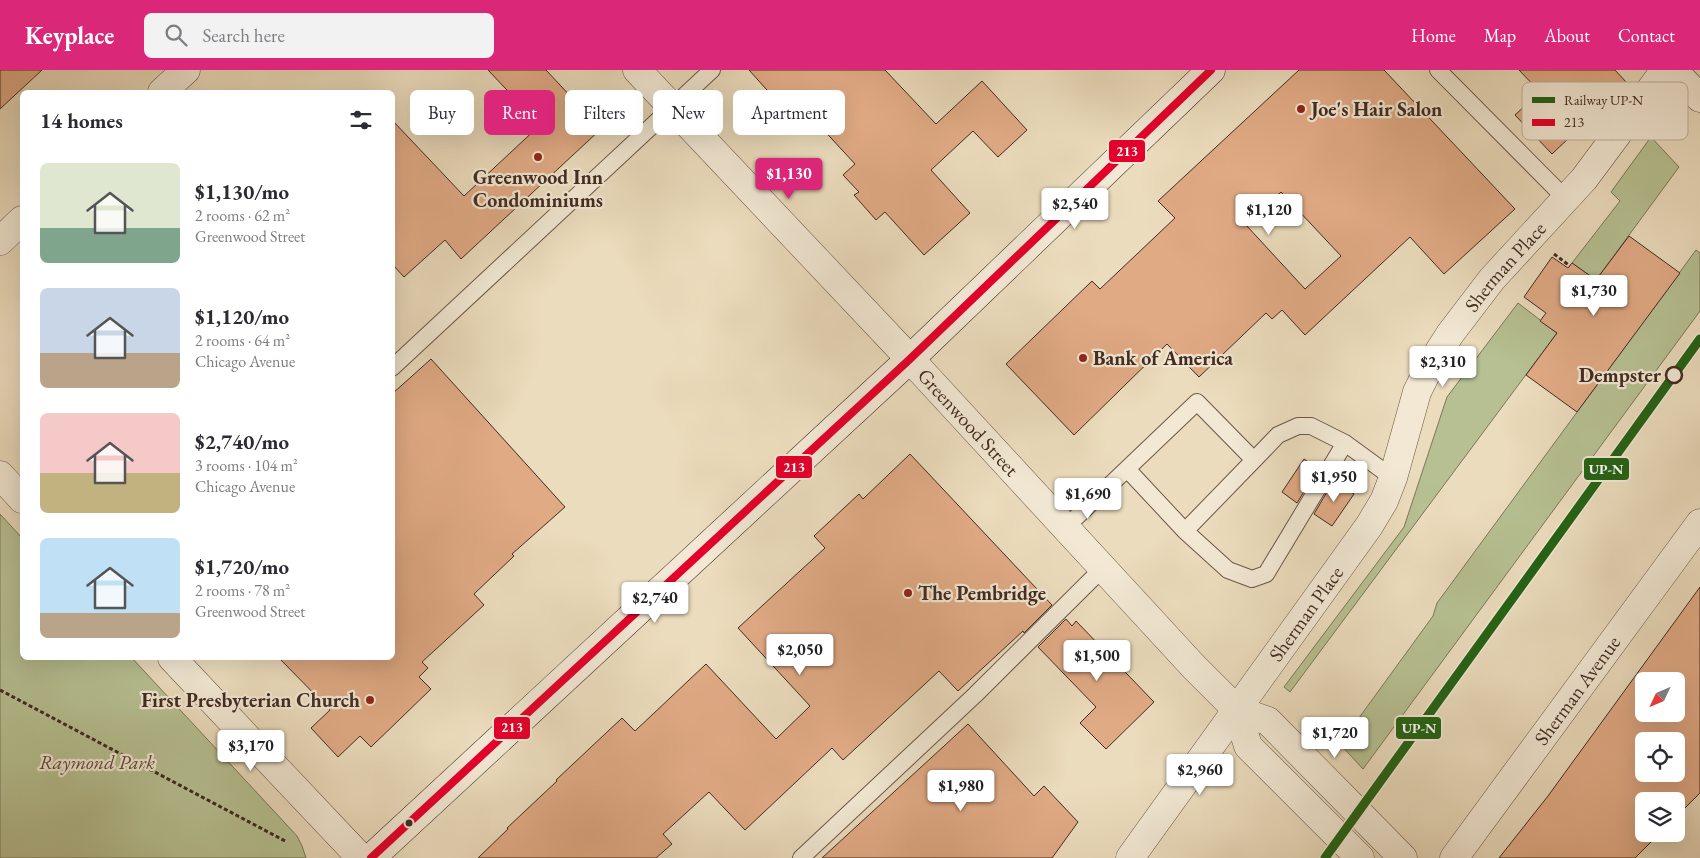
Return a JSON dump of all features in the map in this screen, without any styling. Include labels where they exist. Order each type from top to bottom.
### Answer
[{"type":"street","points":[[164,90],[186,70]]},
{"type":"street","name":"Greenwood Street","points":[[637,70],[655,90]]},
{"type":"street","points":[[371,858],[910,359],[1211,70]]},
{"type":"street","name":"Sherman Place","points":[[1656,82],[1665,70]]},
{"type":"street","points":[[1673,70],[1685,82]]},
{"type":"street","points":[[1688,86],[1700,98]]},
{"type":"street","name":"Greenwood Street","points":[[698,135],[910,359],[1194,667],[1236,710],[1248,746],[1360,858]]},
{"type":"street","name":"Sherman Place","points":[[1236,710],[1369,526],[1384,501],[1393,478],[1417,392],[1430,364],[1450,334],[1492,279],[1584,179],[1613,140]]},
{"type":"street","points":[[0,240],[20,222]]},
{"type":"street","points":[[0,475],[20,497]]},
{"type":"street","name":"Sherman Avenue","points":[[1454,858],[1700,523]]},
{"type":"street","points":[[174,660],[361,858]]},
{"type":"street","points":[[1130,858],[1236,710]]},
{"type":"street","name":"Greenwood Street","points":[[1236,710],[1268,721],[1403,858]]},
{"type":"lane","points":[[691,90],[712,70]]},
{"type":"lane","points":[[1438,70],[1566,199]]},
{"type":"lane","points":[[395,365],[653,126]]},
{"type":"lane","points":[[1066,528],[1197,402],[1254,460]]},
{"type":"lane","points":[[1185,531],[1278,435],[1298,426],[1311,426],[1345,443],[1393,478]]},
{"type":"lane","points":[[1126,469],[1185,531],[1228,570],[1252,579],[1266,574],[1345,443]]},
{"type":"lane","points":[[801,858],[975,695],[1103,568]]},
{"type":"path","points":[[1549,251],[1570,266]]},
{"type":"path","points":[[0,690],[287,842]]},
{"type":"green space","points":[[1649,140],[1654,140],[1679,167],[1596,280],[1572,263],[1620,201],[1611,192]]},
{"type":"green space","points":[[1696,250],[1700,253],[1700,311],[1363,769],[1340,744],[1433,616],[1437,603]]},
{"type":"green space","points":[[1518,303],[1557,333],[1290,692],[1284,687],[1404,527],[1447,397]]},
{"type":"green space","name":"Raymond Park","points":[[0,514],[20,536],[20,660],[134,660],[297,836],[306,858],[0,858]]},
{"type":"building","points":[[0,70],[42,70],[20,90],[0,109]]},
{"type":"building","name":"Greenwood Inn Condominiums","points":[[488,70],[546,70],[565,90],[565,135],[595,135],[461,259],[445,240],[404,277],[395,267],[395,123],[464,196],[529,135],[555,135],[555,90],[507,90]]},
{"type":"building","points":[[749,70],[885,70],[936,124],[982,81],[1027,130],[998,157],[973,131],[931,170],[970,213],[924,255],[885,212],[876,220],[854,195],[859,192],[843,175],[855,164],[828,135],[845,135],[845,90],[767,90]]},
{"type":"building","points":[[1299,70],[1384,70],[1515,209],[1444,274],[1410,237],[1305,335],[1282,310],[1272,319],[1266,313],[1199,377],[1167,344],[1074,435],[1006,364],[1092,281],[1100,289],[1175,218],[1158,201]],"holes":[[[1281,192],[1341,256],[1305,289],[1246,225]]]},
{"type":"building","points":[[1519,70],[1615,70],[1626,82],[1530,82]]},
{"type":"building","points":[[1522,109],[1522,122],[1515,115]]},
{"type":"building","points":[[1539,140],[1567,140],[1552,154]]},
{"type":"building","points":[[1629,236],[1680,273],[1577,412],[1526,375],[1557,333],[1540,321],[1546,313],[1524,297],[1552,257],[1568,268],[1572,263],[1596,280]]},
{"type":"building","points":[[431,359],[565,507],[512,554],[514,556],[474,594],[484,605],[422,662],[428,668],[419,677],[431,689],[371,747],[360,736],[338,757],[311,728],[330,710],[281,660],[395,660],[395,391]]},
{"type":"building","points":[[910,454],[1052,605],[1024,633],[1023,631],[958,691],[939,671],[843,760],[832,748],[745,830],[709,792],[663,834],[672,844],[656,858],[478,858],[556,780],[622,718],[635,731],[706,664],[776,739],[810,706],[738,628],[825,548],[814,536],[859,494],[863,499]]},
{"type":"building","points":[[1304,459],[1318,469],[1297,503],[1282,492]]},
{"type":"building","points":[[1334,480],[1354,494],[1332,526],[1314,514]]},
{"type":"building","points":[[1700,587],[1700,793],[1685,808],[1685,792],[1635,792],[1635,842],[1651,842],[1635,858],[1499,858],[1548,796],[1635,676],[1635,722],[1685,722],[1685,672],[1638,672]]},
{"type":"building","points":[[1066,619],[1072,626],[1076,621],[1154,702],[1106,749],[1080,723],[1096,707],[1038,647]]},
{"type":"building","points":[[968,724],[1034,796],[1044,786],[1078,822],[1052,858],[822,858]]},
{"type":"rail line","name":"UP-N","points":[[1325,858],[1700,339]]},
{"type":"transit line","name":"213","points":[[371,858],[910,359],[1211,70]]},
{"type":"place","name":"Joe's Hair Salon","points":[[1301,109]]},
{"type":"place","name":"Greenwood Inn Condominiums","points":[[538,157]]},
{"type":"place","name":"Bank of America","points":[[1083,358]]},
{"type":"place","name":"Dempster","points":[[1674,375]]},
{"type":"place","name":"The Pembridge","points":[[908,593]]},
{"type":"place","name":"First Presbyterian Church","points":[[370,700]]}]
